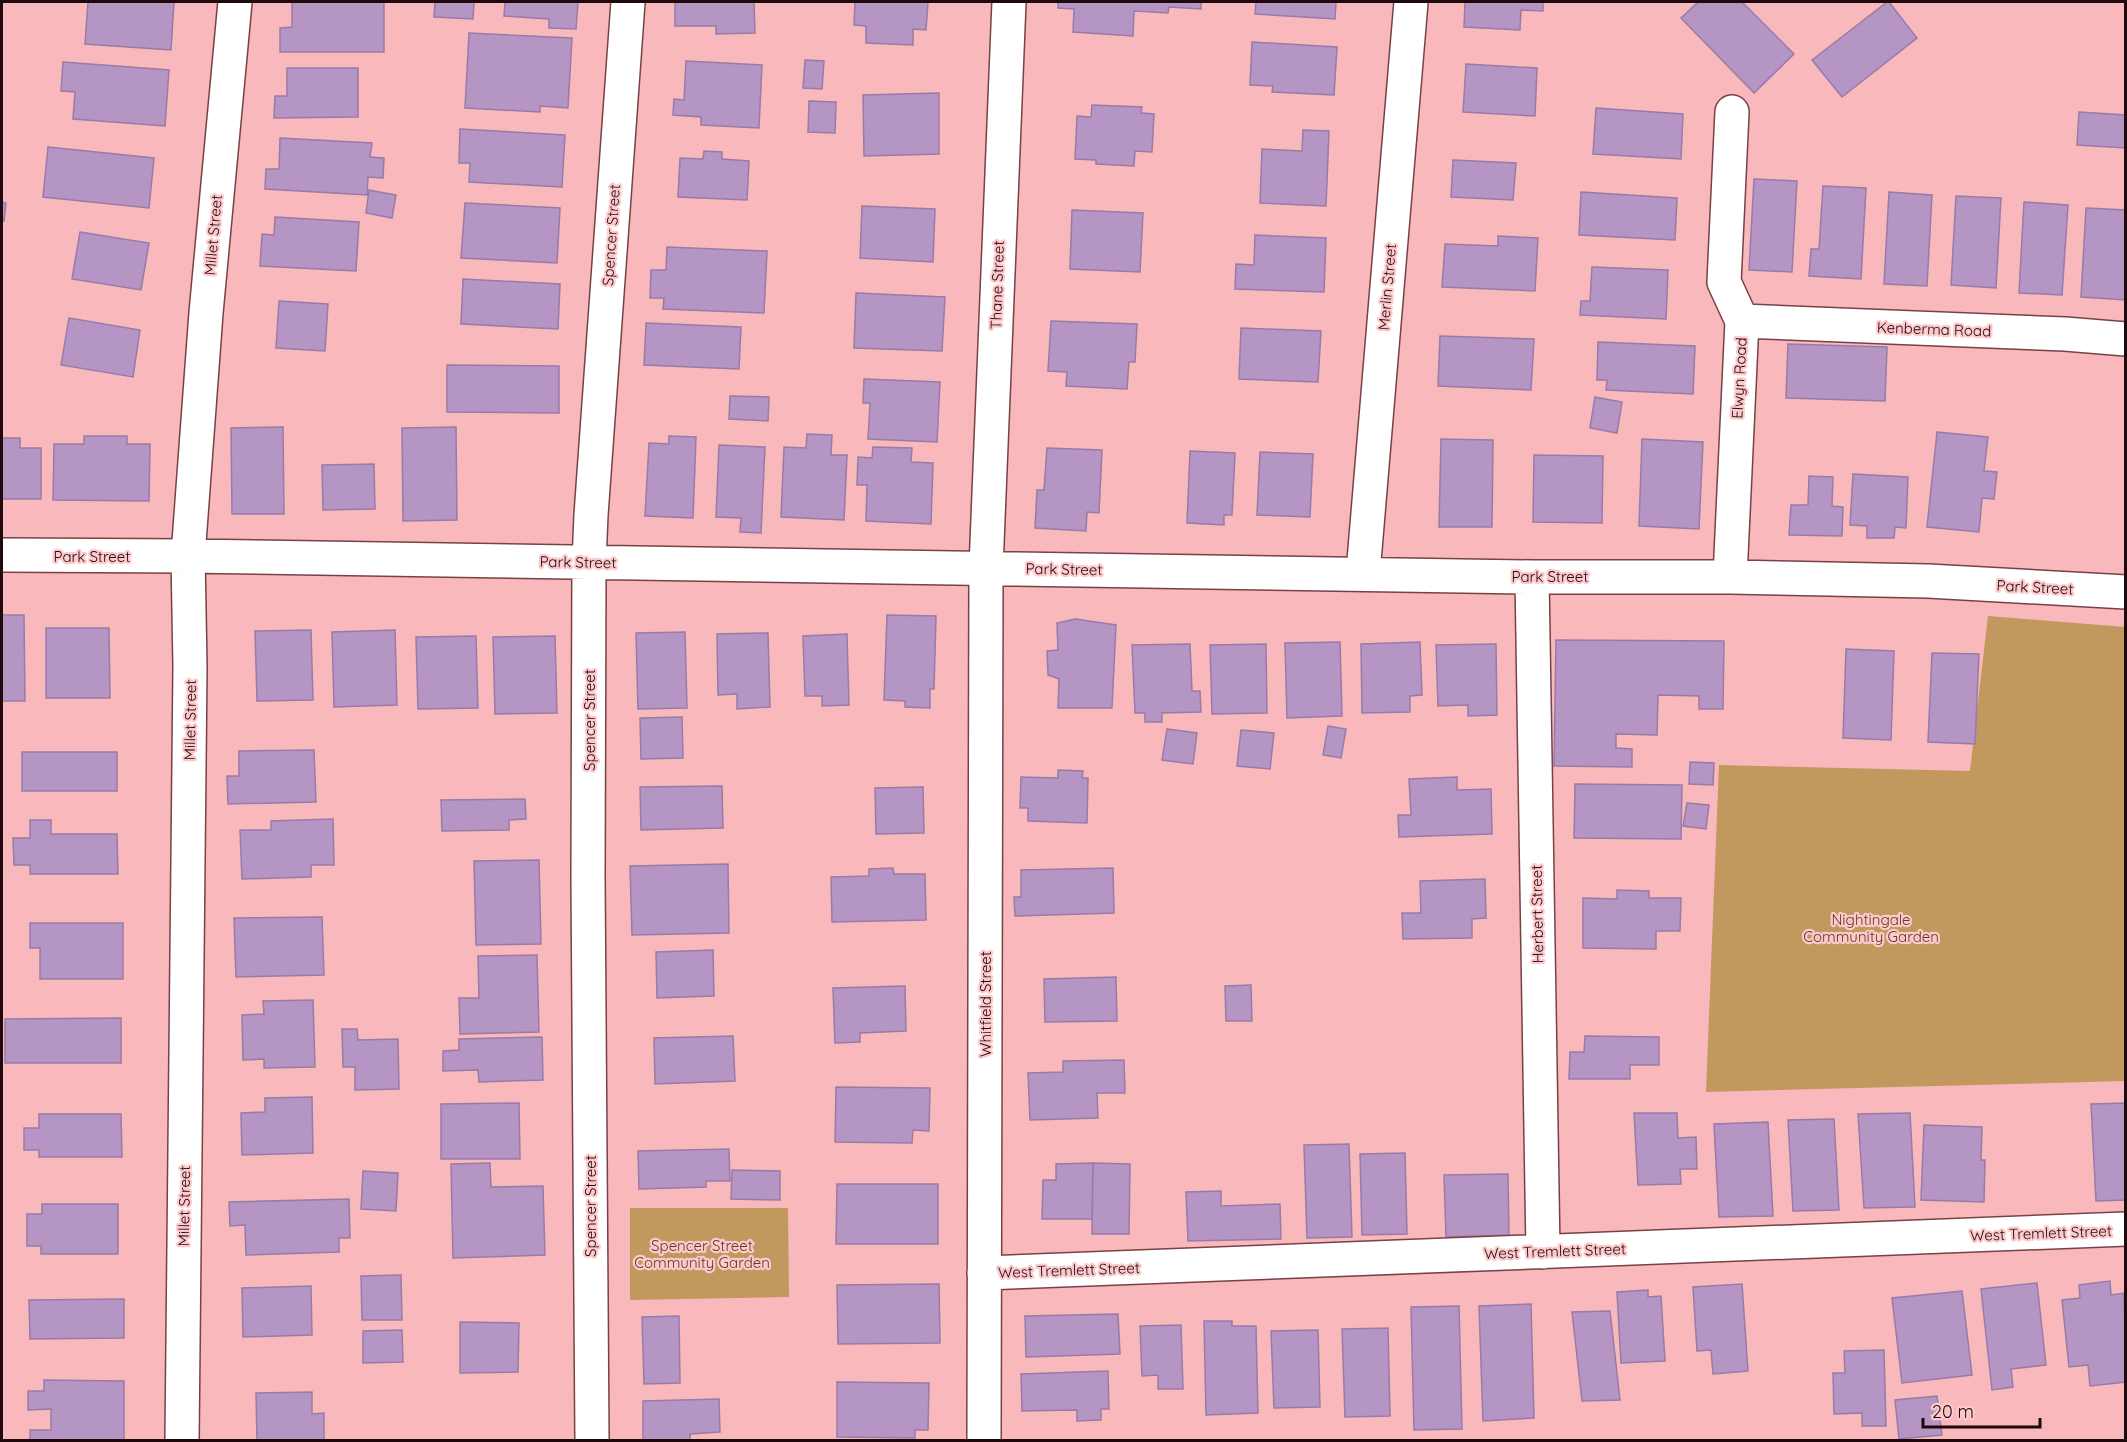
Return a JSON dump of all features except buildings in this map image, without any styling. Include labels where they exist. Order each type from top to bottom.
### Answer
[{"type":"street","name":"Millet Street","points":[[182,1440],[190,667],[188,556],[206,313],[236,2]]},
{"type":"street","name":"Spencer Street","points":[[592,1440],[588,877],[589,562],[628,2]]},
{"type":"street","name":"Thane Street","points":[[986,568],[1009,2]]},
{"type":"street","name":"Merlin Street","points":[[1363,573],[1411,2]]},
{"type":"street","name":"Elwyn Road","points":[[1730,577],[1742,321],[1724,282],[1732,112]]},
{"type":"street","name":"Kenberma Road","points":[[1742,321],[2053,333],[2126,339]]},
{"type":"street","name":"Park Street","points":[[2,555],[1532,577],[1730,577],[1928,581],[2126,592]]},
{"type":"street","name":"Whitfield Street","points":[[984,1440],[986,568]]},
{"type":"street","name":"Herbert Street","points":[[1532,577],[1543,1252]]},
{"type":"street","name":"West Tremlett Street","points":[[984,1273],[2126,1229]]},
{"type":"green space","name":"Nightingale Community Garden","points":[[1988,616],[2125,627],[2125,1081],[1706,1092],[1719,765],[1970,771]]},
{"type":"green space","name":"Spencer Street Community Garden","points":[[630,1208],[788,1208],[789,1297],[630,1300]]}]
